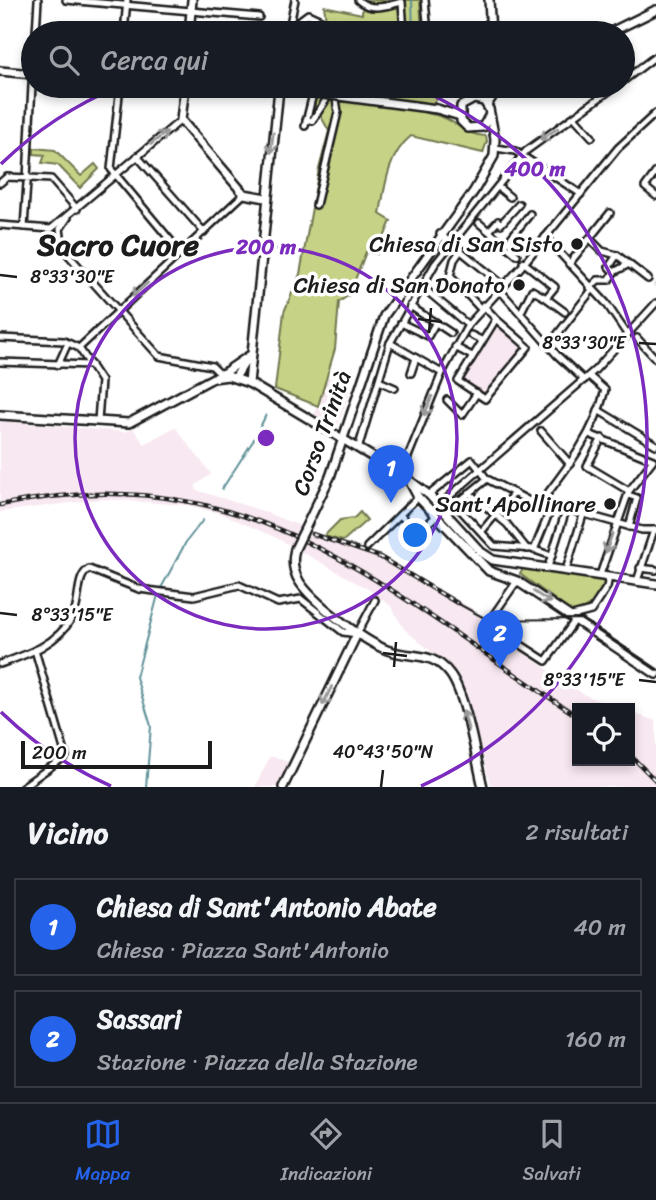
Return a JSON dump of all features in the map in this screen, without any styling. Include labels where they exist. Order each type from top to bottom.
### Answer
[{"type":"main road","points":[[190,21],[192,0]]},
{"type":"main road","points":[[489,0],[490,21]]},
{"type":"main road","points":[[634,21],[656,10]]},
{"type":"main road","points":[[0,71],[21,73]]},
{"type":"main road","points":[[184,98],[181,120],[244,194],[266,198]]},
{"type":"main road","points":[[249,383],[266,198],[279,98]]},
{"type":"main road","points":[[354,98],[446,110],[460,116],[468,128],[483,127],[495,139]]},
{"type":"main road","points":[[487,105],[491,98]]},
{"type":"main road","points":[[446,110],[476,99],[487,105],[496,148]]},
{"type":"main road","points":[[460,116],[461,106]]},
{"type":"main road","points":[[483,127],[490,114]]},
{"type":"main road","name":"Corso Trinità","points":[[483,787],[459,694],[448,671],[432,658],[390,651],[357,634],[299,580],[293,564],[295,550],[330,477],[344,440],[375,336],[384,316],[440,234],[474,191],[496,148]]},
{"type":"main road","points":[[0,415],[130,423],[250,356]]},
{"type":"main road","points":[[235,378],[250,356]]},
{"type":"main road","points":[[220,375],[249,383],[401,474],[429,495],[436,511],[447,516],[487,557],[656,584]]},
{"type":"main road","points":[[410,482],[418,497],[436,511],[489,571],[516,581],[656,674]]},
{"type":"main road","points":[[516,581],[514,570],[520,564]]},
{"type":"main road","points":[[283,787],[357,634]]},
{"type":"street","points":[[37,21],[38,0]]},
{"type":"street","points":[[66,0],[127,3],[259,17]]},
{"type":"street","points":[[293,21],[295,0]]},
{"type":"street","points":[[358,0],[365,7],[375,8],[402,2],[403,21]]},
{"type":"street","points":[[425,0],[427,21]]},
{"type":"street","points":[[125,21],[127,3]]},
{"type":"street","points":[[299,21],[308,14],[321,21]]},
{"type":"street","points":[[635,72],[654,58],[656,66]]},
{"type":"street","points":[[24,227],[32,98]]},
{"type":"street","points":[[119,98],[111,169],[181,253]]},
{"type":"street","points":[[312,98],[306,123],[312,121],[326,98]]},
{"type":"street","points":[[335,98],[338,112]]},
{"type":"street","points":[[316,205],[339,98]]},
{"type":"street","points":[[358,450],[390,343],[420,288],[453,243],[476,220],[524,155],[539,141],[600,98]]},
{"type":"street","points":[[401,474],[442,373],[455,347],[482,306],[545,237],[618,148],[656,113]]},
{"type":"street","points":[[574,117],[592,137]]},
{"type":"street","points":[[0,225],[51,229],[181,120]]},
{"type":"street","points":[[649,120],[656,126]]},
{"type":"street","points":[[496,148],[515,150],[582,192]]},
{"type":"street","points":[[136,156],[204,232]]},
{"type":"street","points":[[656,172],[645,187],[656,196]]},
{"type":"street","points":[[0,183],[7,177],[51,179],[77,209]]},
{"type":"street","points":[[498,187],[510,197]]},
{"type":"street","points":[[79,348],[244,194]]},
{"type":"street","points":[[489,231],[498,221],[501,224],[519,204]]},
{"type":"street","points":[[563,272],[610,213]]},
{"type":"street","points":[[505,245],[530,214]]},
{"type":"street","points":[[68,217],[60,229],[63,249],[159,356],[212,366],[220,375]]},
{"type":"street","points":[[476,220],[517,255]]},
{"type":"street","points":[[429,495],[472,460],[487,478],[537,505],[570,464],[589,434],[605,390],[549,345],[501,287],[440,234]]},
{"type":"street","points":[[545,237],[656,359]]},
{"type":"street","points":[[591,240],[602,251],[617,255],[648,279]]},
{"type":"street","points":[[461,250],[454,260],[450,276],[526,343],[526,351],[485,399],[458,381],[496,319]]},
{"type":"street","points":[[614,272],[609,267],[617,255]]},
{"type":"street","points":[[523,262],[555,287],[545,298]]},
{"type":"street","points":[[549,345],[597,280],[609,280],[614,272],[629,264]]},
{"type":"street","points":[[407,285],[420,288],[481,340]]},
{"type":"street","points":[[520,312],[532,290],[565,312]]},
{"type":"street","points":[[400,515],[418,533],[436,511],[587,378],[632,334],[656,303]]},
{"type":"street","points":[[410,306],[451,332]]},
{"type":"street","points":[[401,323],[428,336],[436,322]]},
{"type":"street","points":[[0,338],[68,343],[79,348],[100,381],[98,421]]},
{"type":"street","points":[[58,365],[68,343]]},
{"type":"street","points":[[390,343],[442,373]]},
{"type":"street","points":[[455,347],[472,356]]},
{"type":"street","points":[[411,373],[416,358]]},
{"type":"street","points":[[0,362],[91,365]]},
{"type":"street","points":[[379,381],[395,388]]},
{"type":"street","points":[[447,400],[462,415],[477,393]]},
{"type":"street","points":[[598,410],[656,446]]},
{"type":"street","points":[[541,431],[570,464]]},
{"type":"street","points":[[589,434],[653,460],[654,465],[628,493],[600,576]]},
{"type":"street","points":[[602,438],[587,466],[637,498],[629,527]]},
{"type":"street","points":[[447,516],[455,505],[487,478]]},
{"type":"street","points":[[469,493],[496,514],[527,549]]},
{"type":"street","points":[[482,531],[514,493]]},
{"type":"street","points":[[367,547],[418,497]]},
{"type":"street","points":[[541,502],[629,527],[656,530],[637,581]]},
{"type":"street","points":[[455,505],[494,546],[534,550],[552,556]]},
{"type":"street","points":[[534,550],[552,506]]},
{"type":"street","points":[[548,568],[566,510]]},
{"type":"street","points":[[566,570],[583,515]]},
{"type":"street","points":[[640,568],[656,570]]},
{"type":"street","points":[[0,664],[51,642],[71,620],[86,570],[96,570],[133,587],[152,591],[194,596],[239,585],[278,603],[301,599],[342,632],[357,634],[375,600]]},
{"type":"street","points":[[516,581],[490,620],[492,626],[546,661],[577,620],[591,611],[607,587],[609,577]]},
{"type":"street","points":[[22,787],[66,756],[35,650]]},
{"type":"shaded area","points":[[496,321],[525,347],[483,397],[460,379]]},
{"type":"shaded area","points":[[328,377],[352,385],[337,428],[314,415]]},
{"type":"shaded area","points":[[0,421],[125,432],[133,428],[144,444],[175,427],[211,474],[196,485],[196,490],[259,510],[386,559],[473,609],[485,626],[583,694],[604,703],[572,703],[572,766],[635,766],[635,714],[656,721],[656,787],[491,787],[468,699],[457,673],[404,629],[391,606],[368,589],[277,538],[222,514],[187,505],[100,499],[0,512]]},
{"type":"shaded area","points":[[270,756],[289,762],[277,787],[255,787]]},
{"type":"green space","points":[[363,0],[420,0],[421,21],[326,21],[324,6],[362,14]]},
{"type":"green space","points":[[316,98],[438,98],[426,113],[445,118],[470,133],[486,136],[487,141],[483,153],[411,136],[397,152],[389,171],[380,214],[391,221],[377,254],[366,252],[349,295],[339,302],[335,349],[318,406],[275,389],[284,312],[300,274],[319,169],[329,131],[314,104]]},
{"type":"green space","points":[[34,148],[55,150],[81,176],[95,164],[99,169],[80,188],[58,165],[42,163],[45,155],[34,154]]},
{"type":"green space","points":[[360,512],[367,520],[343,541],[324,536],[340,520],[354,518]]},
{"type":"green space","points":[[524,567],[606,580],[594,601],[573,613],[520,574]]},
{"type":"waterway","points":[[412,0],[413,21]]},
{"type":"waterway","points":[[222,489],[253,441],[266,415]]},
{"type":"waterway","points":[[160,590],[186,542],[203,520]]},
{"type":"waterway","points":[[146,787],[151,726],[136,677],[158,595]]},
{"type":"tunnel","points":[[648,279],[656,285]]},
{"type":"tram line","points":[[457,603],[488,620],[580,619],[656,670]]},
{"type":"railway","points":[[0,505],[89,494],[170,498],[243,516],[311,544],[376,580],[572,713]]},
{"type":"railway","points":[[312,534],[380,557],[457,603]]},
{"type":"railway","points":[[635,760],[656,781]]},
{"type":"place","name":"Chiesa di San Sisto","points":[[577,244]]},
{"type":"place","name":"Chiesa di San Donato","points":[[519,285]]},
{"type":"place","name":"Chiesa di Sant'Antonio Abate","points":[[391,503]]},
{"type":"place","name":"Sant'Apollinare","points":[[610,504]]},
{"type":"place","name":"Sassari","points":[[500,668]]},
{"type":"district","name":"Sacro Cuore","points":[[118,245]]}]
